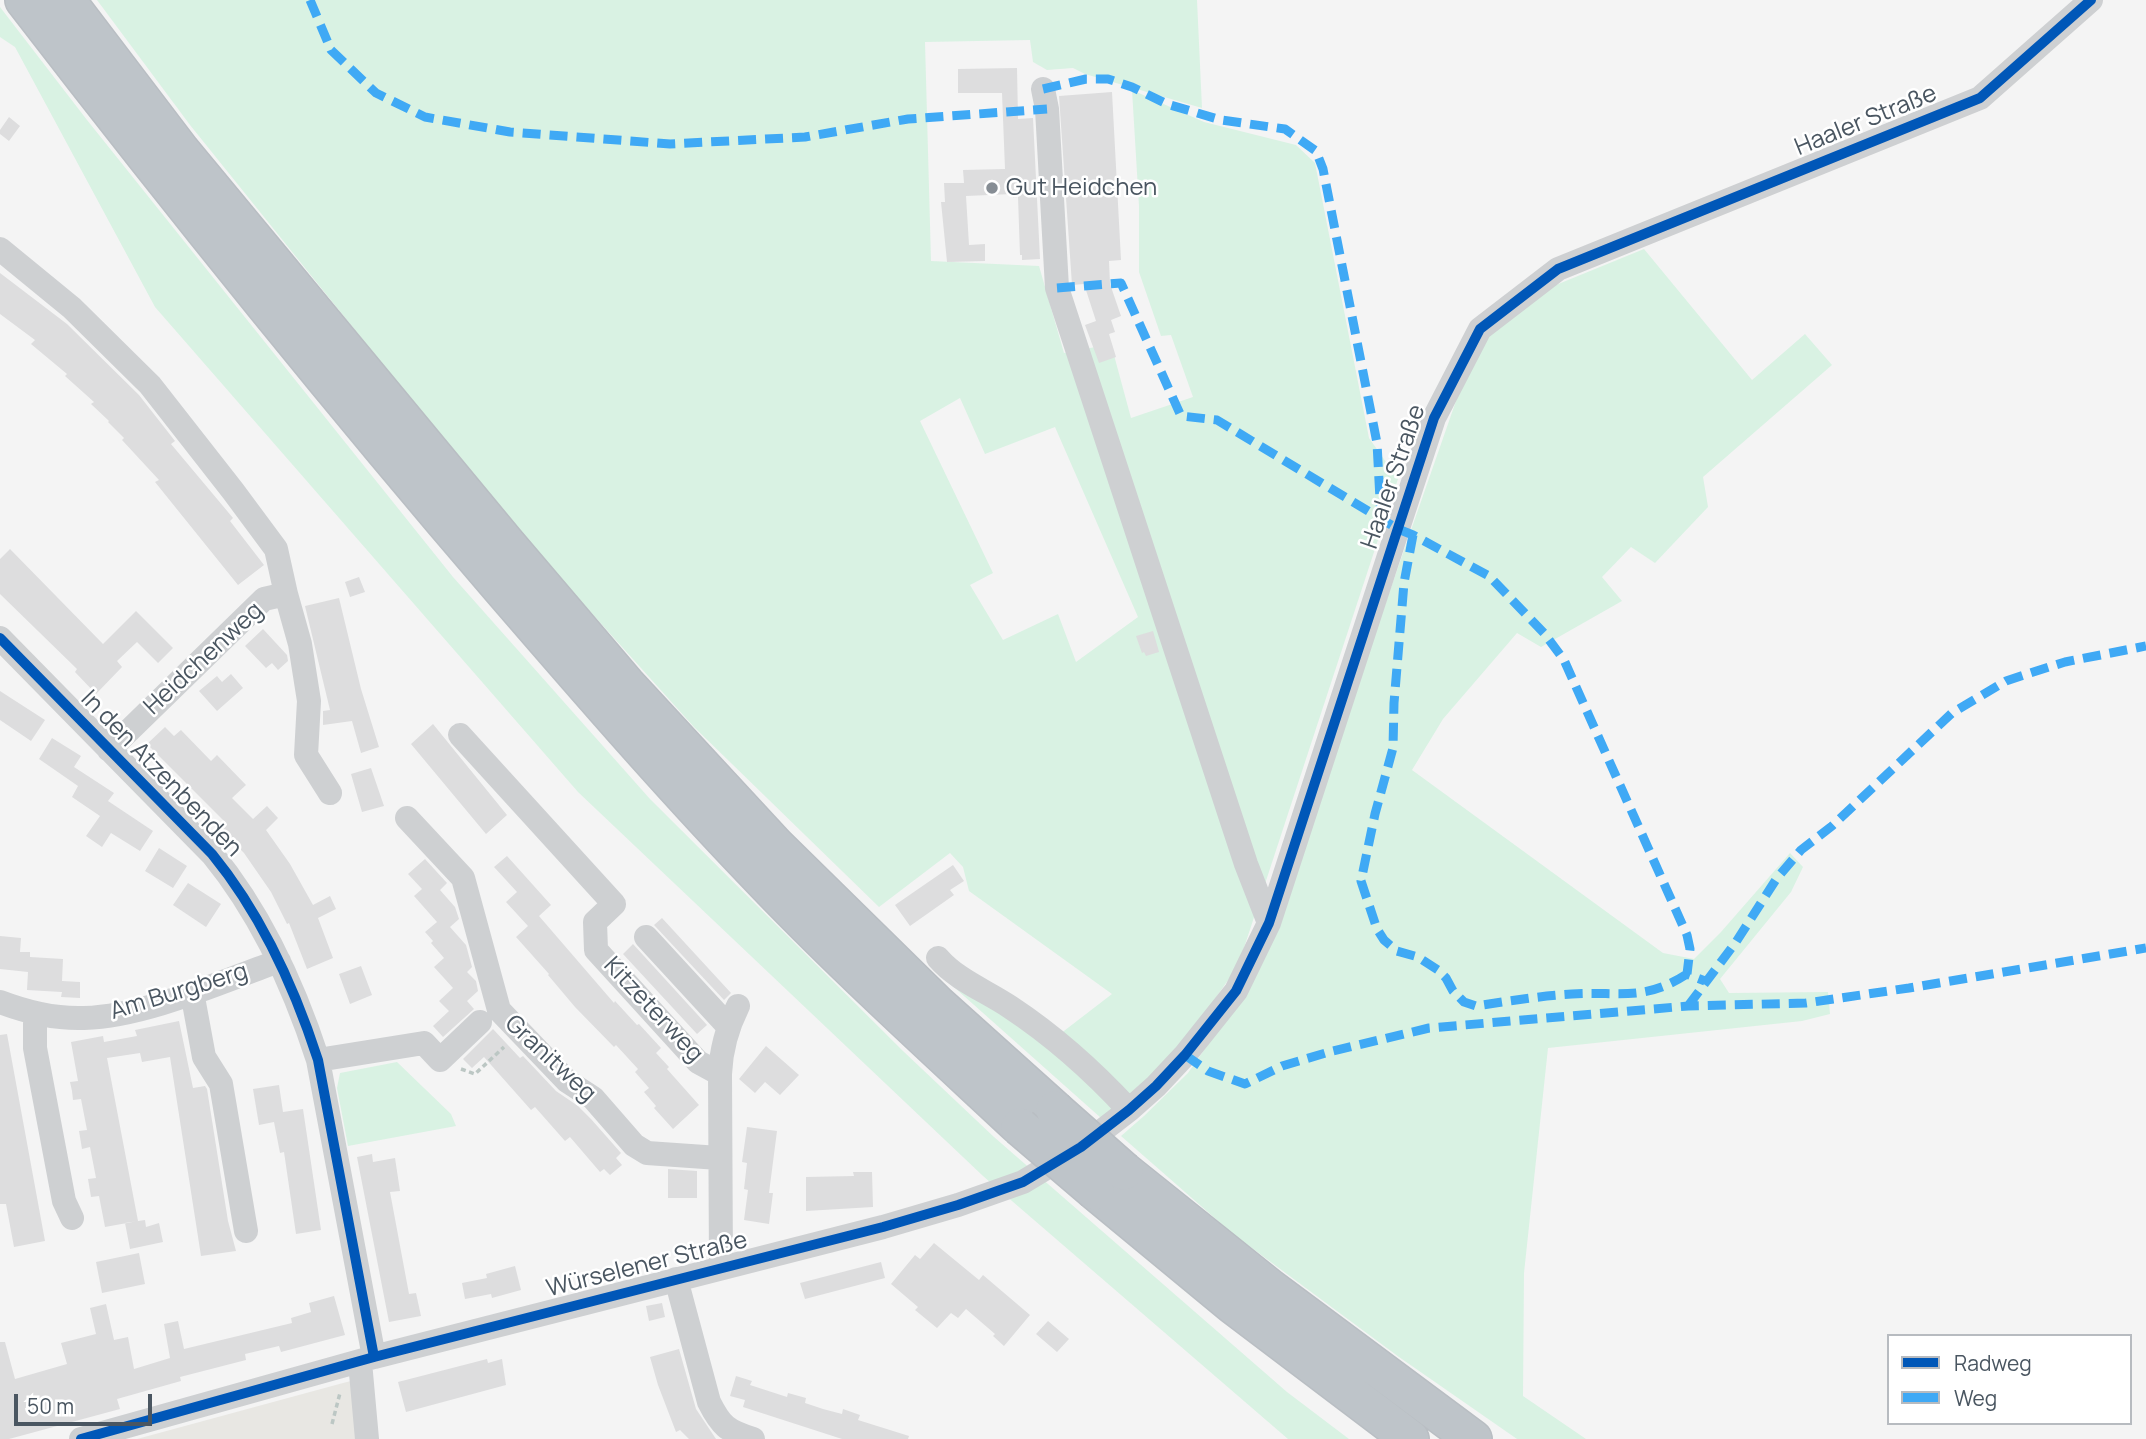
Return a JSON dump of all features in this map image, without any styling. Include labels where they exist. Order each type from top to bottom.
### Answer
[{"type":"highway","points":[[24,0],[155,170],[400,471],[608,712],[754,872],[911,1026],[1020,1127],[1110,1181],[1270,1288],[1473,1439]]},
{"type":"highway","points":[[66,0],[181,151],[505,542],[626,684],[785,855],[938,1005],[1055,1110],[1110,1181],[1233,1305],[1410,1439]]},
{"type":"street","name":"Haaler Straße","points":[[1185,1055],[1236,991],[1269,923],[1434,418],[1480,329],[1558,269],[1980,98],[2091,0]]},
{"type":"street","points":[[1043,89],[1047,109],[1057,288],[1246,864],[1269,923]]},
{"type":"street","points":[[0,249],[72,307],[150,385],[233,491],[275,550],[286,594]]},
{"type":"street","name":"Heidchenweg","points":[[109,750],[264,599],[286,594],[300,644],[309,701],[306,755],[330,793]]},
{"type":"street","name":"In den Atzenbenden","points":[[0,638],[212,855],[237,885],[279,961],[303,1013],[318,1060],[367,1359],[368,1439]]},
{"type":"street","name":"Kitzeterweg","points":[[460,735],[614,904],[595,922],[596,950],[698,1062],[720,1074]]},
{"type":"street","name":"Granitweg","points":[[407,818],[463,878],[499,1010],[567,1081],[593,1098],[634,1146],[648,1153],[719,1158]]},
{"type":"street","name":"Kitzeterweg","points":[[646,937],[733,1016],[721,1054],[720,1074],[721,1268]]},
{"type":"street","points":[[938,958],[948,970],[1010,1007],[1054,1039],[1099,1077],[1129,1110]]},
{"type":"street","name":"Am Burgberg","points":[[0,1002],[35,1014],[82,1019],[123,1014],[279,961]]},
{"type":"street","points":[[192,992],[204,1057],[221,1084],[246,1231]]},
{"type":"street","points":[[35,1014],[34,1048],[64,1201],[72,1218]]},
{"type":"street","points":[[318,1060],[424,1043],[440,1060],[480,1022]]},
{"type":"street","name":"Würselener Straße","points":[[81,1439],[367,1359],[883,1227],[958,1205],[1023,1182],[1081,1147],[1129,1110],[1185,1055]]},
{"type":"street","points":[[676,1279],[709,1402],[715,1415],[722,1426],[753,1439]]},
{"type":"path","points":[[479,1070],[506,1046]]},
{"type":"path","points":[[332,1424],[339,1400]]},
{"type":"shaded area","points":[[355,1380],[361,1439],[137,1439],[343,1383]]},
{"type":"green space","points":[[97,0],[1197,0],[1202,108],[1085,74],[1073,68],[1047,70],[1033,62],[1030,40],[925,42],[931,261],[1039,266],[1064,353],[1111,344],[1131,418],[1193,397],[1171,335],[1161,336],[1139,272],[1139,206],[1132,90],[1204,122],[1296,145],[1315,163],[1369,438],[1398,479],[1238,966],[1177,1053],[1101,1118],[937,972],[1060,1034],[1112,994],[969,891],[963,867],[950,853],[879,907],[694,727],[507,519],[190,125]],"holes":[[[960,398],[985,454],[1055,427],[1138,617],[1076,662],[1058,614],[1003,640],[970,585],[993,573],[920,421]]]},
{"type":"green space","points":[[0,7],[87,120],[453,577],[650,799],[903,1051],[994,1137],[1287,1392],[1349,1439],[1288,1439],[983,1176],[578,792],[155,307],[15,47],[0,37]]},
{"type":"green space","points":[[1644,249],[1752,380],[1805,334],[1832,365],[1703,477],[1708,507],[1655,563],[1631,547],[1602,577],[1622,601],[1541,647],[1517,633],[1443,719],[1412,770],[1663,953],[1694,959],[1790,853],[1803,867],[1791,892],[1720,979],[1729,993],[1828,992],[1830,1014],[1802,1021],[1548,1048],[1524,1273],[1523,1396],[1586,1439],[1517,1439],[1399,1357],[1233,1234],[1121,1136],[1188,1073],[1228,1016],[1325,777],[1464,378],[1495,325],[1551,287]]},
{"type":"green space","points":[[397,1062],[451,1114],[456,1126],[348,1146],[337,1088],[340,1073]]},
{"type":"building","name":"Gut Heidchen","points":[[1017,68],[1018,119],[1033,118],[1040,259],[1022,260],[1018,197],[1013,198],[1012,194],[966,196],[969,245],[985,244],[985,261],[947,262],[941,202],[945,202],[944,183],[964,183],[963,170],[1005,169],[1002,93],[958,93],[958,69]]},
{"type":"building","points":[[1112,92],[1121,260],[1109,261],[1110,284],[1121,316],[1111,320],[1115,332],[1109,334],[1116,357],[1099,363],[1085,325],[1096,321],[1084,284],[1072,285],[1059,96]]},
{"type":"building","points":[[9,117],[20,126],[9,141],[0,134],[0,130]]},
{"type":"building","points":[[0,273],[67,324],[139,395],[175,441],[171,444],[233,518],[230,521],[264,565],[238,585],[155,482],[159,480],[91,404],[94,402],[65,376],[67,374],[31,344],[35,340],[0,314]]},
{"type":"building","points":[[10,549],[103,644],[136,611],[173,648],[158,663],[137,642],[117,661],[122,667],[96,694],[75,672],[77,669],[0,594],[0,559]]},
{"type":"building","points":[[359,577],[365,592],[350,597],[345,582]]},
{"type":"building","points":[[339,598],[361,689],[379,747],[361,753],[352,721],[323,725],[323,711],[330,710],[305,606]]},
{"type":"building","points":[[263,629],[287,655],[288,661],[278,670],[272,663],[266,668],[245,646]]},
{"type":"building","points":[[1153,631],[1159,652],[1146,656],[1142,653],[1136,636]]},
{"type":"building","points":[[231,674],[243,688],[217,711],[199,691],[217,676],[222,682]]},
{"type":"building","points":[[0,691],[45,720],[31,741],[0,720]]},
{"type":"building","points":[[433,724],[507,815],[486,834],[411,744]]},
{"type":"building","points":[[165,727],[174,736],[181,730],[211,761],[217,755],[246,785],[232,798],[253,819],[267,806],[278,818],[266,830],[290,864],[313,905],[330,896],[336,909],[318,918],[333,958],[307,969],[289,923],[287,924],[271,892],[244,853],[219,828],[225,822],[147,744]]},
{"type":"building","points":[[52,738],[81,756],[74,767],[114,793],[108,801],[153,831],[140,851],[111,833],[102,847],[86,836],[100,816],[72,797],[78,786],[39,759]]},
{"type":"building","points":[[371,768],[384,806],[362,812],[351,774]]},
{"type":"building","points":[[159,848],[187,866],[173,888],[145,871]]},
{"type":"building","points":[[507,856],[551,905],[539,916],[614,1003],[615,1001],[661,1048],[656,1053],[699,1105],[673,1129],[644,1092],[649,1088],[635,1072],[638,1069],[575,1007],[516,937],[528,926],[506,902],[517,892],[494,867]]},
{"type":"building","points":[[425,859],[447,883],[440,890],[455,907],[459,919],[450,927],[466,945],[472,967],[467,972],[476,981],[478,991],[467,1001],[474,1009],[443,1037],[433,1026],[449,1011],[439,1001],[453,988],[434,967],[444,958],[425,932],[437,922],[414,896],[422,889],[408,874]]},
{"type":"building","points":[[953,865],[964,881],[950,890],[954,895],[910,926],[895,905]]},
{"type":"building","points":[[188,883],[221,904],[206,927],[173,905]]},
{"type":"building","points":[[662,918],[731,993],[724,1000],[654,925]]},
{"type":"building","points":[[0,936],[21,938],[20,952],[30,952],[30,957],[63,959],[62,981],[80,982],[80,998],[61,997],[62,992],[27,990],[28,972],[0,969]]},
{"type":"building","points":[[633,944],[707,1025],[697,1034],[623,954]]},
{"type":"building","points":[[361,966],[372,995],[350,1004],[339,974]]},
{"type":"building","points":[[179,1021],[193,1088],[205,1086],[207,1089],[228,1221],[236,1251],[201,1256],[170,1057],[142,1062],[140,1053],[107,1058],[138,1221],[105,1227],[99,1196],[91,1197],[88,1179],[96,1178],[90,1147],[82,1149],[79,1131],[87,1130],[81,1099],[73,1100],[70,1082],[78,1081],[71,1042],[103,1036],[104,1042],[137,1036],[135,1030]]},
{"type":"building","points":[[493,1029],[520,1058],[523,1056],[556,1091],[591,1119],[621,1153],[616,1158],[622,1165],[610,1175],[604,1169],[600,1172],[570,1137],[565,1141],[535,1107],[531,1110],[484,1057],[472,1068],[463,1059]]},
{"type":"building","points":[[7,1034],[45,1241],[14,1247],[6,1204],[0,1204],[0,1035]]},
{"type":"building","points":[[766,1046],[799,1075],[780,1095],[765,1082],[755,1093],[739,1079]]},
{"type":"building","points":[[279,1085],[283,1112],[303,1109],[321,1230],[296,1234],[284,1152],[280,1153],[274,1122],[259,1125],[253,1089]]},
{"type":"building","points":[[747,1127],[777,1131],[769,1193],[773,1193],[769,1224],[744,1220],[748,1190],[744,1189],[747,1163],[742,1162]]},
{"type":"building","points":[[372,1154],[373,1162],[395,1158],[400,1191],[390,1192],[409,1294],[416,1293],[421,1316],[389,1322],[357,1157]]},
{"type":"building","points":[[668,1169],[697,1171],[697,1198],[668,1198]]},
{"type":"building","points":[[853,1172],[872,1172],[873,1207],[806,1211],[806,1177],[854,1176]]},
{"type":"building","points":[[145,1220],[146,1227],[159,1223],[163,1242],[130,1249],[125,1223]]},
{"type":"building","points":[[934,1243],[979,1280],[983,1275],[1030,1315],[1004,1346],[993,1336],[995,1334],[966,1309],[958,1318],[951,1313],[937,1328],[915,1310],[918,1307],[891,1284],[915,1255],[920,1259]]},
{"type":"building","points":[[139,1253],[145,1284],[102,1293],[96,1262]]},
{"type":"building","points":[[881,1262],[885,1278],[805,1299],[800,1283]]},
{"type":"building","points":[[515,1266],[521,1290],[492,1298],[491,1294],[465,1299],[462,1283],[487,1278],[486,1274]]},
{"type":"building","points":[[334,1296],[345,1335],[281,1352],[279,1346],[245,1354],[246,1360],[180,1377],[181,1381],[117,1399],[120,1409],[9,1439],[0,1439],[0,1342],[5,1342],[15,1379],[67,1364],[61,1343],[96,1334],[90,1308],[106,1304],[114,1340],[128,1337],[134,1369],[170,1358],[164,1324],[178,1321],[184,1349],[292,1323],[291,1318],[311,1312],[309,1303]]},
{"type":"building","points":[[662,1303],[665,1317],[649,1321],[646,1306]]},
{"type":"building","points":[[1048,1321],[1069,1339],[1057,1352],[1036,1334]]},
{"type":"building","points":[[679,1349],[696,1409],[716,1439],[689,1439],[680,1430],[676,1432],[650,1357]]},
{"type":"building","points":[[487,1359],[488,1363],[502,1359],[506,1385],[406,1412],[398,1382]]},
{"type":"building","points":[[736,1376],[752,1381],[750,1385],[787,1397],[788,1393],[806,1398],[805,1403],[823,1409],[842,1414],[843,1409],[860,1415],[858,1420],[909,1436],[908,1439],[842,1439],[743,1407],[745,1400],[730,1396]]},
{"type":"marked path","points":[[310,0],[331,50],[376,93],[425,117],[510,132],[670,144],[805,137],[908,119],[1047,109]]},
{"type":"marked path","points":[[1043,89],[1086,79],[1108,79],[1167,104],[1221,120],[1285,129],[1316,151],[1323,169],[1377,443],[1381,518]]},
{"type":"marked path","points":[[1057,288],[1121,283],[1181,416],[1217,420],[1398,529],[1489,576],[1544,633],[1564,660],[1687,935],[1690,949],[1687,974],[1705,981]]},
{"type":"marked path","points":[[1413,535],[1404,583],[1393,748],[1361,881],[1377,929],[1384,940],[1397,951],[1418,957],[1438,970],[1464,1002],[1476,1006],[1560,995],[1644,992],[1658,989],[1687,974]]},
{"type":"marked path","points":[[1688,1006],[1736,942],[1777,878],[1801,850],[1832,826],[1952,713],[2006,681],[2065,662],[2146,646]]},
{"type":"marked path","points":[[1185,1055],[1208,1071],[1245,1084],[1282,1066],[1429,1028],[1688,1006],[1806,1003],[2146,948]]},
{"type":"cycle path","points":[[81,1439],[374,1357],[883,1227],[1023,1182],[1081,1147],[1156,1086],[1185,1055],[1236,991],[1269,923],[1434,418],[1480,329],[1558,269],[1980,98],[2091,0]]},
{"type":"cycle path","points":[[0,638],[212,854],[230,877],[275,952],[318,1060],[374,1357]]},
{"type":"place","name":"Gut Heidchen","points":[[992,188]]}]
